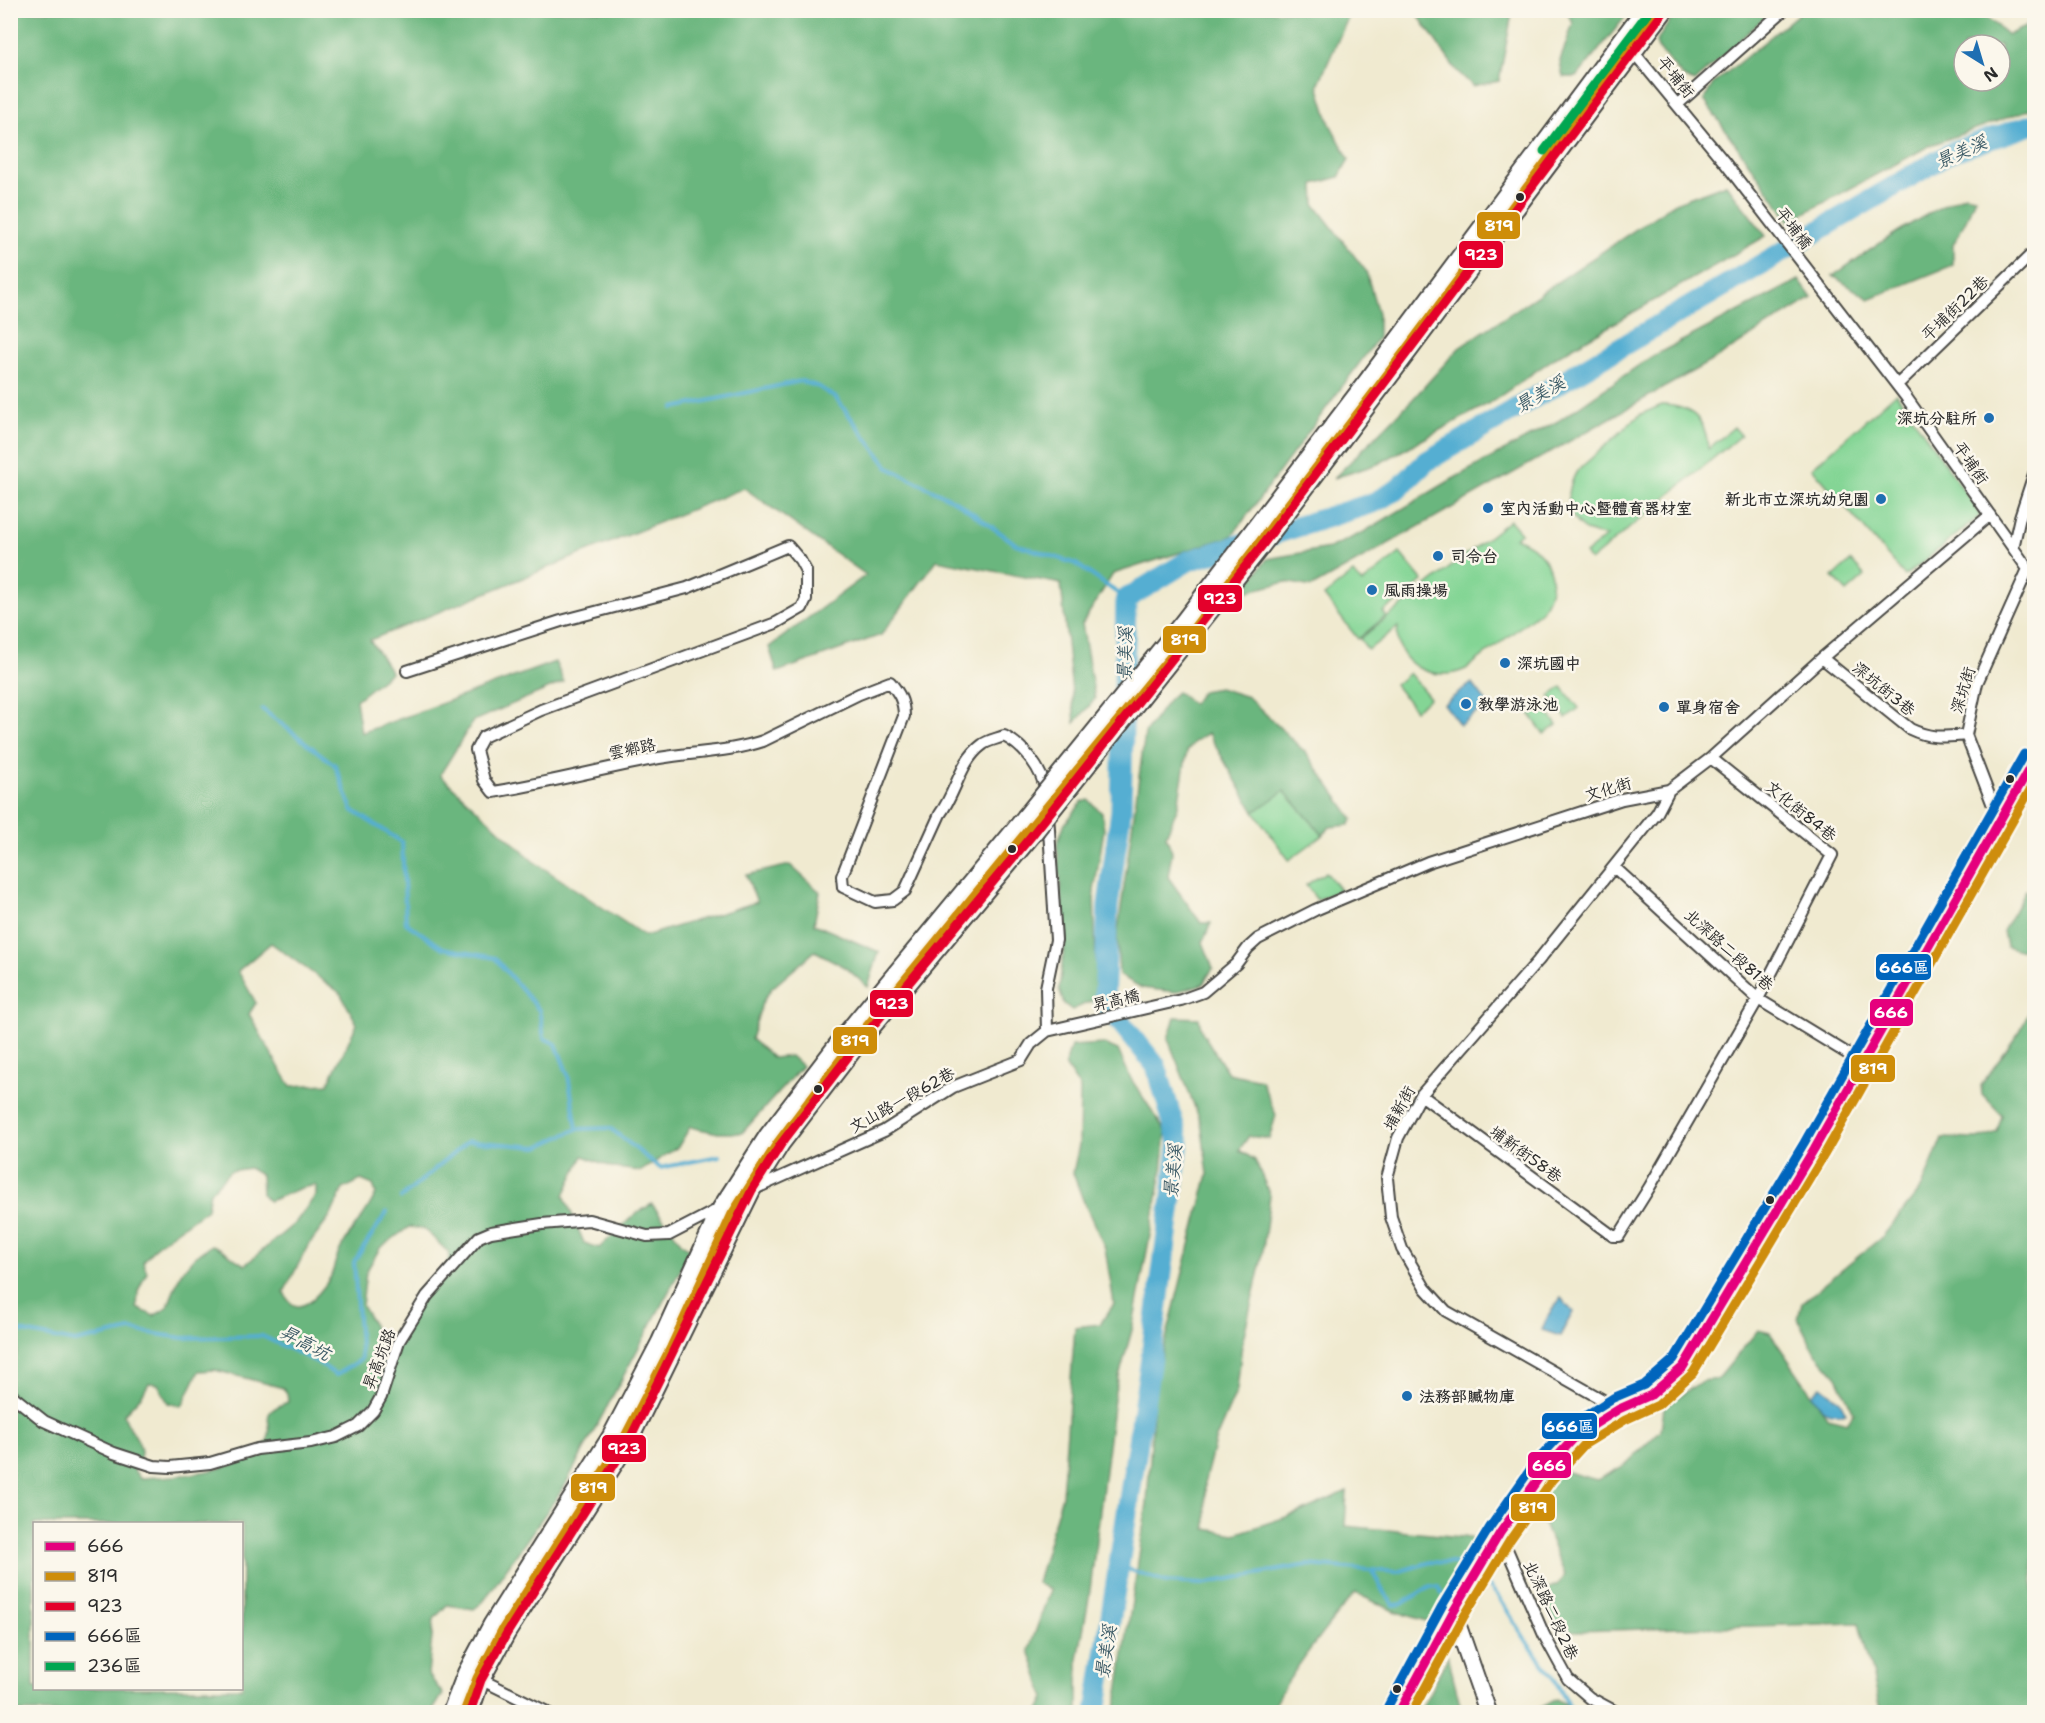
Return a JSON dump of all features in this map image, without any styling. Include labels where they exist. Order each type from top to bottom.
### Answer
[{"type":"main road","points":[[1629,47],[1644,10]]},
{"type":"main road","points":[[451,1713],[474,1677],[507,1633],[629,1441],[752,1190],[781,1144],[887,996],[1377,381],[1629,47],[1665,10]]},
{"type":"main road","points":[[1399,1713],[1453,1612],[1500,1533],[1543,1472],[1576,1436],[1619,1409],[1651,1395],[1683,1367],[1814,1149],[2034,759]]},
{"type":"main road","points":[[470,1713],[474,1677],[492,1624],[611,1436],[660,1342],[722,1208],[768,1135],[843,1037],[887,996]]},
{"type":"main road","points":[[1453,1612],[1488,1713]]},
{"type":"street","points":[[1678,104],[1784,10]]},
{"type":"street","name":"平埔街","points":[[1629,47],[1725,163]]},
{"type":"street","name":"平埔橋","points":[[1725,163],[1840,312]]},
{"type":"street","name":"平埔街22巷","points":[[1897,384],[2034,252]]},
{"type":"street","name":"平埔街","points":[[1840,312],[1897,384],[2031,571]]},
{"type":"street","points":[[2013,548],[2034,474]]},
{"type":"street","name":"文化街","points":[[1181,1000],[1203,992],[1236,964],[1258,939],[1315,910],[1428,862],[1622,799],[1669,790],[1711,758],[1822,658],[1990,516]]},
{"type":"street","name":"雲鄉路","points":[[407,671],[561,621],[687,588],[788,546],[806,571],[806,600],[802,608],[776,623],[541,710],[483,737],[476,750],[484,780],[493,792],[534,786],[660,758],[747,746],[763,741],[859,693],[890,682],[899,692],[904,703],[904,716],[842,876],[843,887],[875,902],[893,900],[905,891],[969,757],[984,743],[1004,736],[1016,742],[1040,772],[1045,783],[1056,940],[1046,988],[1052,1030]]},
{"type":"street","name":"深坑街","points":[[1999,821],[1966,735],[1977,683],[2031,571]]},
{"type":"street","name":"深坑街3巷","points":[[1822,658],[1910,729],[1924,736],[1936,738],[1966,735]]},
{"type":"street","name":"文化街84巷","points":[[1711,758],[1832,855],[1758,999]]},
{"type":"street","name":"埔新街","points":[[1619,1409],[1446,1311],[1425,1288],[1402,1249],[1391,1217],[1387,1178],[1398,1138],[1421,1095],[1529,972],[1656,813],[1669,790]]},
{"type":"street","name":"北深路二段81巷","points":[[1614,867],[1758,999],[1863,1063]]},
{"type":"street","name":"埔新街58巷","points":[[1421,1095],[1613,1236],[1619,1236],[1758,999]]},
{"type":"street","name":"昇高橋","points":[[1052,1030],[1181,1000]]},
{"type":"street","name":"文山路一段62巷","points":[[752,1190],[885,1131],[953,1087],[1021,1060],[1031,1044],[1052,1030]]},
{"type":"street","name":"昇高坑路","points":[[10,1394],[44,1421],[114,1453],[154,1466],[170,1467],[210,1463],[257,1449],[312,1443],[336,1437],[358,1426],[373,1411],[381,1397],[399,1341],[427,1296],[479,1237],[491,1232],[542,1224],[589,1220],[647,1236],[669,1235],[752,1190]]},
{"type":"street","name":"北深路二段2巷","points":[[1500,1533],[1544,1635],[1568,1679],[1590,1698],[1616,1713]]},
{"type":"street","points":[[474,1677],[547,1713]]},
{"type":"green space","points":[[1677,10],[1765,11],[1767,15],[1694,82],[1682,76],[1658,48],[1656,42]]},
{"type":"green space","points":[[11,11],[1351,11],[1318,85],[1330,124],[1349,159],[1339,177],[1314,184],[1315,205],[1366,271],[1378,313],[1378,338],[1232,536],[1113,574],[1082,624],[1095,699],[1075,723],[1061,584],[937,560],[881,635],[777,672],[769,647],[866,575],[744,488],[370,640],[391,672],[356,700],[361,733],[555,662],[564,682],[473,721],[440,775],[533,861],[645,936],[757,902],[746,875],[790,865],[820,892],[814,924],[879,952],[868,987],[845,967],[815,951],[771,989],[762,1003],[751,1039],[773,1058],[791,1056],[802,1066],[742,1133],[718,1133],[690,1127],[678,1147],[641,1171],[614,1168],[583,1156],[564,1195],[584,1243],[599,1248],[635,1214],[652,1204],[682,1244],[691,1250],[564,1487],[483,1602],[474,1609],[447,1605],[434,1619],[428,1674],[443,1694],[432,1712],[11,1712],[10,1373],[18,1350],[11,1344]],"holes":[[[271,943],[340,993],[357,1024],[328,1084],[291,1086],[249,1014],[256,1003],[238,971]],[[249,1168],[261,1175],[262,1194],[269,1201],[301,1188],[316,1185],[316,1195],[295,1223],[245,1265],[212,1245],[196,1255],[181,1273],[167,1308],[154,1316],[137,1308],[138,1291],[147,1272],[143,1262],[157,1245],[207,1209],[210,1192],[230,1171]],[[361,1180],[373,1185],[376,1193],[368,1209],[343,1244],[330,1278],[320,1292],[307,1303],[301,1306],[295,1305],[289,1301],[284,1292],[308,1246],[330,1217],[343,1189]],[[409,1227],[424,1229],[448,1252],[449,1258],[447,1264],[427,1286],[389,1352],[384,1354],[372,1322],[362,1306],[366,1272],[380,1248]],[[215,1370],[283,1388],[287,1393],[288,1402],[271,1411],[268,1419],[270,1429],[267,1441],[258,1451],[244,1460],[209,1471],[141,1478],[134,1471],[141,1453],[140,1447],[124,1414],[142,1395],[149,1383],[158,1384],[168,1403],[182,1406],[199,1371]]]},
{"type":"green space","points":[[1415,11],[1523,11],[1512,14],[1499,81],[1473,86],[1456,70]]},
{"type":"green space","points":[[1566,11],[1630,11],[1577,77],[1563,77],[1560,61],[1573,23]]},
{"type":"green space","points":[[1802,11],[1965,11],[1985,16],[2006,33],[1952,33],[1952,93],[2012,93],[2012,33],[2034,20],[2034,108],[1931,145],[1790,221],[1704,100],[1713,84]]},
{"type":"green space","points":[[1726,184],[1766,236],[1556,357],[1493,401],[1378,464],[1334,478],[1412,400],[1459,348],[1675,203]]},
{"type":"green space","points":[[1965,195],[1975,197],[1953,245],[1953,265],[1869,299],[1833,276],[1913,222]]},
{"type":"green space","points":[[1799,280],[1812,298],[1718,357],[1312,587],[1286,582],[1241,593],[1267,559],[1329,548],[1362,533],[1449,481],[1558,421],[1651,357]]},
{"type":"green space","points":[[1896,393],[1981,515],[1905,576],[1812,468]]},
{"type":"green space","points":[[1662,405],[1682,408],[1696,416],[1704,430],[1708,449],[1734,427],[1741,435],[1590,561],[1585,554],[1607,536],[1594,534],[1584,529],[1571,514],[1569,493],[1577,471],[1641,414]]},
{"type":"green space","points":[[1510,520],[1521,533],[1515,538],[1536,550],[1549,567],[1551,588],[1541,611],[1466,669],[1454,673],[1429,672],[1409,661],[1398,640],[1398,627],[1368,650],[1360,639]]},
{"type":"green space","name":"風雨操場","points":[[1400,553],[1423,581],[1383,612],[1386,616],[1358,639],[1324,596],[1353,573],[1362,583]]},
{"type":"green space","points":[[1851,561],[1865,576],[1847,592],[1833,577]]},
{"type":"green space","points":[[1409,673],[1430,698],[1415,710],[1395,685]]},
{"type":"green space","points":[[1562,687],[1579,708],[1566,718],[1550,696]]},
{"type":"green space","points":[[1219,688],[1248,697],[1306,753],[1353,819],[1349,825],[1330,827],[1323,835],[1284,791],[1254,812],[1208,733],[1194,742],[1187,751],[1178,806],[1166,836],[1172,852],[1168,877],[1201,923],[1211,923],[1203,942],[1213,968],[1203,984],[1175,992],[1142,988],[1119,975],[1117,937],[1145,733],[1169,699],[1177,692],[1193,704],[1202,691]]},
{"type":"green space","points":[[1540,703],[1557,725],[1544,734],[1528,712]]},
{"type":"green space","points":[[1284,790],[1323,835],[1289,860],[1254,812]]},
{"type":"green space","points":[[1089,800],[1102,813],[1104,830],[1094,891],[1096,974],[1094,1000],[1072,1010],[1064,1004],[1059,989],[1065,941],[1057,844],[1064,825],[1082,802]]},
{"type":"green space","points":[[1326,872],[1340,890],[1317,900],[1306,885]]},
{"type":"green space","points":[[2026,890],[2034,892],[2034,945],[2019,950],[2006,946],[2003,931]]},
{"type":"green space","points":[[2034,1002],[2034,1712],[1882,1712],[1859,1623],[1575,1631],[1557,1627],[1542,1591],[1557,1585],[1565,1575],[1544,1524],[1530,1521],[1538,1497],[1560,1470],[1597,1480],[1625,1465],[1661,1430],[1664,1407],[1702,1381],[1718,1379],[1758,1330],[1770,1333],[1828,1418],[1847,1423],[1854,1413],[1837,1377],[1814,1351],[1798,1319],[1802,1303],[1883,1236],[1922,1187],[1942,1138],[1978,1139],[1997,1132],[2002,1115],[1982,1094],[1981,1085],[2020,1031]]},
{"type":"green space","points":[[1175,1017],[1199,1018],[1202,1032],[1228,1073],[1261,1080],[1276,1115],[1269,1139],[1249,1136],[1239,1150],[1255,1160],[1270,1195],[1262,1257],[1242,1344],[1237,1390],[1215,1441],[1205,1480],[1206,1529],[1235,1534],[1298,1513],[1347,1491],[1345,1526],[1482,1539],[1437,1624],[1397,1612],[1355,1593],[1309,1651],[1270,1712],[1116,1712],[1147,1503],[1155,1382],[1208,1174],[1201,1123],[1168,1039]]},
{"type":"green space","points":[[1104,1044],[1118,1050],[1131,1079],[1166,1132],[1162,1172],[1132,1330],[1115,1391],[1089,1598],[1078,1659],[1078,1712],[1038,1712],[1045,1698],[1029,1650],[1050,1590],[1037,1583],[1062,1495],[1075,1327],[1100,1324],[1114,1304],[1105,1248],[1073,1173],[1079,1145],[1080,1088],[1065,1065],[1071,1046]]},
{"type":"green space","points":[[1448,1656],[1462,1712],[1420,1712]]},
{"type":"green space","points":[[1556,1699],[1579,1712],[1532,1712]]},
{"type":"water","name":"教學游泳池","points":[[1472,683],[1488,704],[1460,725],[1444,704]]},
{"type":"water","points":[[1561,1298],[1573,1312],[1560,1336],[1542,1330],[1549,1314]]},
{"type":"water","points":[[1821,1386],[1840,1401],[1846,1413],[1833,1413],[1822,1408],[1812,1395]]},
{"type":"waterway","name":"景美溪","points":[[1096,1712],[1150,1365],[1179,1142],[1156,1066],[1104,1002],[1108,905],[1121,811],[1126,599],[1188,561],[1373,503],[1397,490],[1427,461],[1954,151],[2034,124]]},
{"type":"waterway","points":[[674,408],[801,381],[819,387],[836,398],[889,468],[957,502],[1016,544],[1076,564],[1126,599]]},
{"type":"waterway","points":[[262,709],[335,765],[352,810],[402,842],[406,923],[443,948],[495,958],[539,1010],[544,1038],[556,1044],[568,1075],[577,1129]]},
{"type":"waterway","name":"昇高坑","points":[[401,1198],[468,1141],[538,1147],[577,1129],[610,1128],[660,1168],[719,1156]]},
{"type":"waterway","name":"昇高坑","points":[[10,1320],[19,1331],[75,1342],[131,1330],[182,1338],[262,1336],[319,1363],[336,1375],[361,1359],[354,1262],[387,1212]]},
{"type":"waterway","points":[[1119,1566],[1166,1582],[1202,1584],[1307,1565],[1397,1572],[1431,1562],[1469,1564]]},
{"type":"waterway","points":[[1372,1571],[1384,1593],[1394,1605],[1402,1604],[1430,1586],[1438,1587],[1442,1593]]},
{"type":"waterway","points":[[1484,1580],[1498,1596],[1529,1645],[1554,1678],[1572,1712]]},
{"type":"transit line","name":"236區","points":[[1544,151],[1650,10]]},
{"type":"transit line","name":"923","points":[[470,1712],[481,1680],[507,1633],[629,1441],[752,1190],[781,1144],[857,1045],[1033,834],[1260,548],[1665,10]]},
{"type":"transit line","name":"819","points":[[464,1712],[477,1678],[502,1630],[622,1442],[671,1347],[732,1214],[778,1142],[852,1044],[1193,629],[1380,384],[1654,17]]},
{"type":"transit line","name":"666區","points":[[1388,1706],[1442,1606],[1490,1527],[1534,1464],[1569,1426],[1613,1398],[1644,1385],[1674,1359],[1804,1143],[2024,754]]},
{"type":"transit line","name":"666","points":[[1399,1712],[1453,1612],[1500,1533],[1543,1472],[1576,1436],[1619,1409],[1651,1395],[1683,1367],[1814,1149],[2034,760]]},
{"type":"transit line","name":"819","points":[[1412,1712],[1463,1618],[1510,1540],[1552,1480],[1584,1445],[1625,1420],[1658,1405],[1693,1373],[1824,1155],[2034,783]]},
{"type":"place","name":"深坑分駐所","points":[[1989,418]]},
{"type":"place","name":"新北市立深坑幼兒園","points":[[1881,499]]},
{"type":"place","name":"室內活動中心暨體育器材室","points":[[1488,508]]},
{"type":"place","name":"司令台","points":[[1438,556]]},
{"type":"place","name":"風雨操場","points":[[1372,590]]},
{"type":"place","name":"深坑國中","points":[[1505,663]]},
{"type":"place","name":"教學游泳池","points":[[1466,704]]},
{"type":"place","name":"單身宿舍","points":[[1664,707]]},
{"type":"place","name":"法務部贓物庫","points":[[1407,1396]]}]
